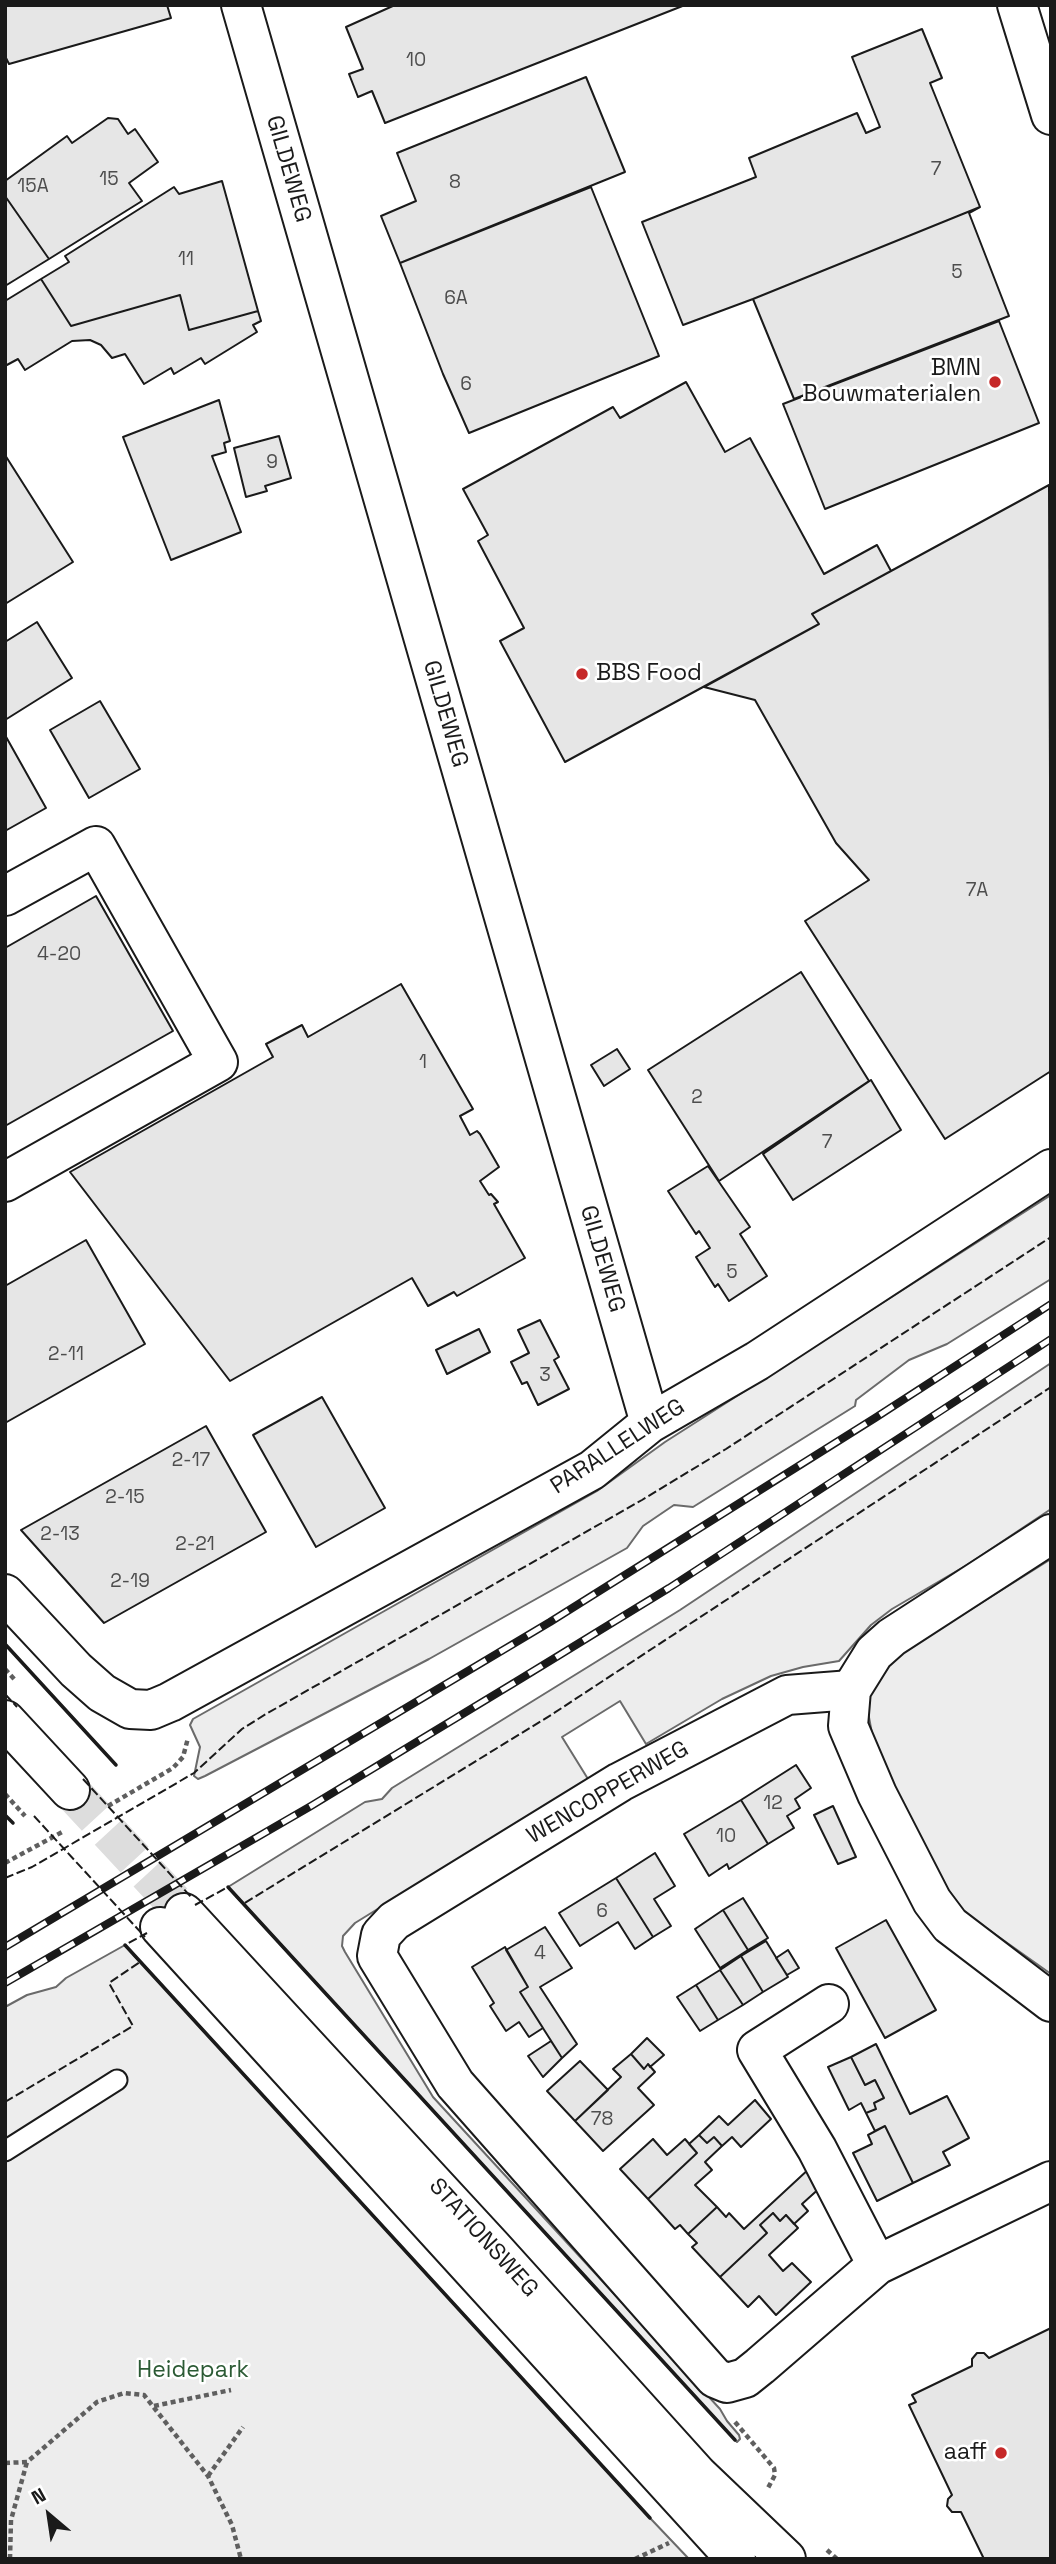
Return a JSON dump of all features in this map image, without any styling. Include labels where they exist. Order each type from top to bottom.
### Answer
[{"type":"street","name":"GILDEWEG","points":[[241,5],[649,1423]]},
{"type":"street","points":[[1017,5],[1051,115]]},
{"type":"street","points":[[5,896],[96,846],[218,1062],[5,1182]]},
{"type":"street","name":"PARALLELWEG","points":[[5,1594],[76,1670],[102,1693],[130,1709],[151,1710],[592,1470],[649,1423],[757,1361],[1051,1169]]},
{"type":"street","points":[[1051,1534],[892,1637],[874,1653],[851,1690],[848,1726],[877,1794],[932,1901],[950,1925],[1051,2002]]},
{"type":"street","name":"WENCOPPERWEG","points":[[727,2383],[715,2378],[455,2084],[377,1956],[381,1935],[394,1921],[620,1782],[787,1695],[851,1690]]},
{"type":"street","points":[[5,1720],[52,1810]]},
{"type":"street","points":[[5,1758],[52,1810]]},
{"type":"street","name":"STATIONSWEG","points":[[736,2559],[172,1920],[493,2248],[698,2476],[786,2559]]},
{"type":"street","points":[[829,2004],[757,2050],[817,2149],[877,2265]]},
{"type":"street","points":[[727,2383],[745,2378],[877,2265],[1051,2181]]},
{"type":"lane","points":[[5,2151],[117,2080]]},
{"type":"path","points":[[101,1810],[173,1768],[183,1757],[188,1738],[170,1702]]},
{"type":"path","points":[[5,1794],[52,1810],[5,1863]]},
{"type":"path","points":[[727,2383],[727,2407],[732,2419],[774,2468],[775,2474],[764,2495]]},
{"type":"path","points":[[155,2406],[231,2390]]},
{"type":"path","points":[[10,2559],[11,2519],[27,2462],[97,2402],[124,2393],[144,2395],[208,2476],[232,2525],[241,2559]]},
{"type":"path","points":[[208,2476],[243,2427]]},
{"type":"path","points":[[5,2463],[27,2462]]},
{"type":"path","points":[[635,2559],[672,2541]]},
{"type":"shaded area","points":[[1051,1195],[1051,1279],[947,1344],[909,1360],[856,1400],[855,1406],[693,1507],[674,1505],[643,1526],[627,1548],[429,1659],[205,1776],[198,1779],[194,1776],[200,1747],[190,1725],[193,1719],[597,1491],[665,1442]]},
{"type":"shaded area","points":[[1051,1363],[1051,1509],[967,1565],[892,1609],[871,1625],[839,1661],[771,1676],[722,1699],[646,1744],[620,1701],[562,1737],[588,1779],[355,1923],[343,1936],[342,1946],[345,1952],[433,2097],[720,2409],[739,2435],[737,2442],[228,1887],[365,1802],[382,1799],[392,1788],[680,1610]]},
{"type":"shaded area","points":[[1051,1559],[1051,1974],[965,1913],[947,1888],[875,1750],[866,1701],[895,1657]]},
{"type":"shaded area","name":"Heidepark","points":[[125,1945],[689,2559],[5,2559],[5,2007],[27,1995],[56,1987],[66,1978]]},
{"type":"building","points":[[5,5],[167,5],[171,18],[9,64],[5,56]]},
{"type":"building","points":[[395,5],[685,5],[385,123],[372,91],[358,97],[349,74],[363,69],[346,27]]},
{"type":"building","points":[[922,29],[942,78],[930,83],[980,207],[683,325],[642,222],[756,177],[749,158],[857,113],[866,133],[880,127],[852,57]]},
{"type":"building","points":[[586,77],[625,172],[400,263],[381,216],[416,201],[397,153]]},
{"type":"building","points":[[108,118],[118,119],[128,134],[135,129],[158,162],[129,183],[142,201],[49,259],[5,196],[5,181],[67,136],[72,143]]},
{"type":"building","points":[[222,181],[258,311],[189,330],[180,295],[71,326],[41,279],[69,262],[65,256],[174,187],[179,194]]},
{"type":"building","points":[[591,187],[659,356],[469,433],[400,263]]},
{"type":"building","points":[[5,196],[49,259],[5,286]]},
{"type":"building","points":[[980,207],[969,213],[1009,316],[794,399],[753,299]]},
{"type":"building","points":[[41,279],[71,326],[180,295],[189,330],[258,311],[261,321],[253,325],[257,332],[205,364],[201,358],[174,374],[171,368],[144,384],[125,354],[112,358],[101,345],[90,340],[72,341],[25,370],[18,359],[5,366],[5,301]]},
{"type":"building","points":[[999,321],[1039,423],[825,509],[783,404]]},
{"type":"building","points":[[686,382],[725,452],[750,438],[824,574],[877,545],[891,571],[812,614],[819,624],[565,762],[500,641],[524,628],[478,541],[488,535],[463,489],[613,407],[620,418]]},
{"type":"building","points":[[219,400],[230,441],[224,443],[226,452],[212,456],[241,532],[171,560],[123,437]]},
{"type":"building","points":[[279,436],[291,478],[265,486],[267,491],[246,497],[234,448]]},
{"type":"building","points":[[5,455],[73,562],[5,604]]},
{"type":"building","points":[[1049,485],[1051,1071],[945,1139],[805,921],[869,880],[836,843],[755,700],[704,687],[819,624],[812,614]]},
{"type":"building","points":[[37,622],[72,678],[5,720],[5,642]]},
{"type":"building","points":[[100,701],[140,769],[89,798],[50,730]]},
{"type":"building","points":[[5,735],[46,808],[5,831]]},
{"type":"building","points":[[96,896],[173,1031],[5,1126],[5,948]]},
{"type":"building","points":[[801,972],[869,1081],[719,1181],[648,1070]]},
{"type":"building","points":[[401,984],[473,1109],[460,1116],[470,1135],[477,1131],[480,1134],[499,1167],[480,1181],[489,1195],[498,1202],[494,1204],[525,1258],[457,1296],[454,1292],[428,1306],[412,1278],[230,1381],[70,1172],[273,1057],[266,1044],[302,1025],[308,1037]]},
{"type":"building","points":[[617,1049],[630,1069],[604,1086],[591,1065]]},
{"type":"building","points":[[871,1080],[901,1130],[793,1200],[763,1154]]},
{"type":"building","points":[[708,1166],[750,1227],[740,1234],[767,1276],[729,1301],[718,1284],[715,1287],[696,1257],[710,1248],[699,1231],[696,1234],[668,1191]]},
{"type":"building","points":[[86,1240],[145,1344],[5,1423],[5,1286]]},
{"type":"building","points":[[540,1320],[559,1357],[554,1360],[569,1389],[538,1405],[527,1382],[522,1384],[511,1362],[529,1353],[518,1330]]},
{"type":"building","points":[[479,1329],[490,1352],[447,1374],[436,1350]]},
{"type":"building","points":[[322,1397],[385,1508],[316,1547],[253,1435]]},
{"type":"building","points":[[206,1426],[266,1532],[104,1623],[21,1530]]},
{"type":"building","points":[[796,1765],[811,1788],[795,1799],[800,1808],[787,1816],[794,1828],[768,1844],[741,1800]]},
{"type":"building","points":[[741,1800],[768,1844],[729,1869],[727,1864],[709,1876],[684,1834]]},
{"type":"building","points":[[833,1806],[856,1857],[838,1864],[814,1815]]},
{"type":"building","points":[[655,1853],[675,1886],[654,1899],[671,1926],[653,1937],[616,1878]]},
{"type":"building","points":[[616,1878],[653,1937],[635,1949],[618,1922],[580,1946],[559,1913]]},
{"type":"building","points":[[743,1898],[768,1938],[748,1950],[723,1910]]},
{"type":"building","points":[[723,1910],[748,1950],[720,1968],[695,1929]]},
{"type":"building","points":[[886,1920],[936,2010],[885,2038],[836,1948]]},
{"type":"building","points":[[545,1927],[572,1968],[540,1987],[577,2044],[562,2058],[520,1992],[528,1987],[506,1950]]},
{"type":"building","points":[[766,1941],[788,1977],[763,1992],[741,1956]]},
{"type":"building","points":[[505,1947],[528,1987],[520,1992],[543,2028],[529,2037],[519,2022],[506,2031],[490,2006],[494,2003],[472,1967]]},
{"type":"building","points":[[788,1950],[799,1968],[787,1975],[776,1958]]},
{"type":"building","points":[[741,1956],[763,1992],[743,2005],[720,1970]]},
{"type":"building","points":[[720,1970],[743,2005],[718,2020],[696,1985]]},
{"type":"building","points":[[696,1985],[718,2020],[700,2031],[677,1997]]},
{"type":"building","points":[[647,2038],[664,2055],[644,2069],[631,2054]]},
{"type":"building","points":[[551,2041],[562,2058],[543,2077],[528,2056]]},
{"type":"building","points":[[876,2044],[910,2114],[947,2096],[969,2138],[943,2152],[950,2165],[913,2183],[885,2126],[875,2131],[866,2113],[876,2109],[874,2103],[884,2098],[875,2080],[865,2085],[851,2057]]},
{"type":"building","points":[[631,2054],[644,2069],[648,2064],[655,2072],[638,2088],[654,2105],[603,2151],[575,2121],[621,2077],[613,2069]]},
{"type":"building","points":[[851,2057],[865,2085],[875,2080],[884,2098],[874,2103],[876,2109],[866,2113],[861,2103],[849,2110],[828,2067]]},
{"type":"building","points":[[580,2061],[608,2090],[575,2121],[547,2091]]},
{"type":"building","points":[[755,2100],[771,2119],[741,2147],[732,2137],[722,2146],[714,2137],[707,2143],[699,2135],[719,2116],[728,2125]]},
{"type":"building","points":[[885,2126],[913,2183],[877,2201],[853,2153],[872,2144],[868,2135]]},
{"type":"building","points":[[699,2135],[707,2143],[714,2137],[722,2146],[705,2162],[712,2170],[695,2185],[717,2207],[688,2234],[680,2225],[675,2229],[648,2199],[697,2153],[689,2144]]},
{"type":"building","points":[[653,2139],[667,2155],[685,2139],[697,2153],[648,2199],[620,2169]]},
{"type":"building","points":[[811,2167],[822,2186],[802,2204],[808,2211],[794,2224],[786,2215],[780,2221],[773,2213],[760,2225],[767,2233],[720,2277],[692,2247],[697,2243],[688,2234],[717,2207],[726,2217],[729,2213],[744,2229]]},
{"type":"building","points":[[773,2213],[780,2221],[786,2215],[798,2228],[769,2255],[783,2271],[792,2263],[811,2282],[776,2315],[759,2296],[748,2307],[720,2277],[767,2233],[760,2225]]},
{"type":"building","points":[[1051,2328],[1051,2559],[984,2559],[961,2512],[952,2512],[947,2506],[952,2495],[909,2405],[916,2402],[912,2395],[972,2366],[972,2359],[977,2353],[984,2353],[989,2358]]},
{"type":"tunnel","points":[[70,1790],[184,1913]]},
{"type":"railway","points":[[5,1947],[550,1622],[1051,1304]]},
{"type":"railway","points":[[5,1983],[311,1806],[669,1588],[1051,1339]]},
{"type":"fence","points":[[5,1878],[32,1867],[194,1773],[242,1729],[266,1714],[642,1500],[726,1449],[1051,1237]]},
{"type":"fence","points":[[195,1905],[228,1887],[243,1904],[551,1715],[1051,1387]]},
{"type":"fence","points":[[5,1694],[17,1707]]},
{"type":"fence","points":[[83,1779],[192,1898]]},
{"type":"fence","points":[[34,1816],[145,1937]]},
{"type":"fence","points":[[5,2102],[133,2026],[109,1983],[140,1962],[125,1945],[147,1933]]},
{"type":"wall","points":[[5,1644],[116,1765]]},
{"type":"wall","points":[[5,1815],[13,1823]]},
{"type":"wall","points":[[228,1887],[735,2440]]},
{"type":"wall","points":[[125,1945],[650,2518]]},
{"type":"place","name":"BMN Bouwmaterialen","points":[[995,382]]},
{"type":"place","name":"BBS Food","points":[[582,674]]},
{"type":"place","name":"aaff","points":[[1001,2453]]}]
